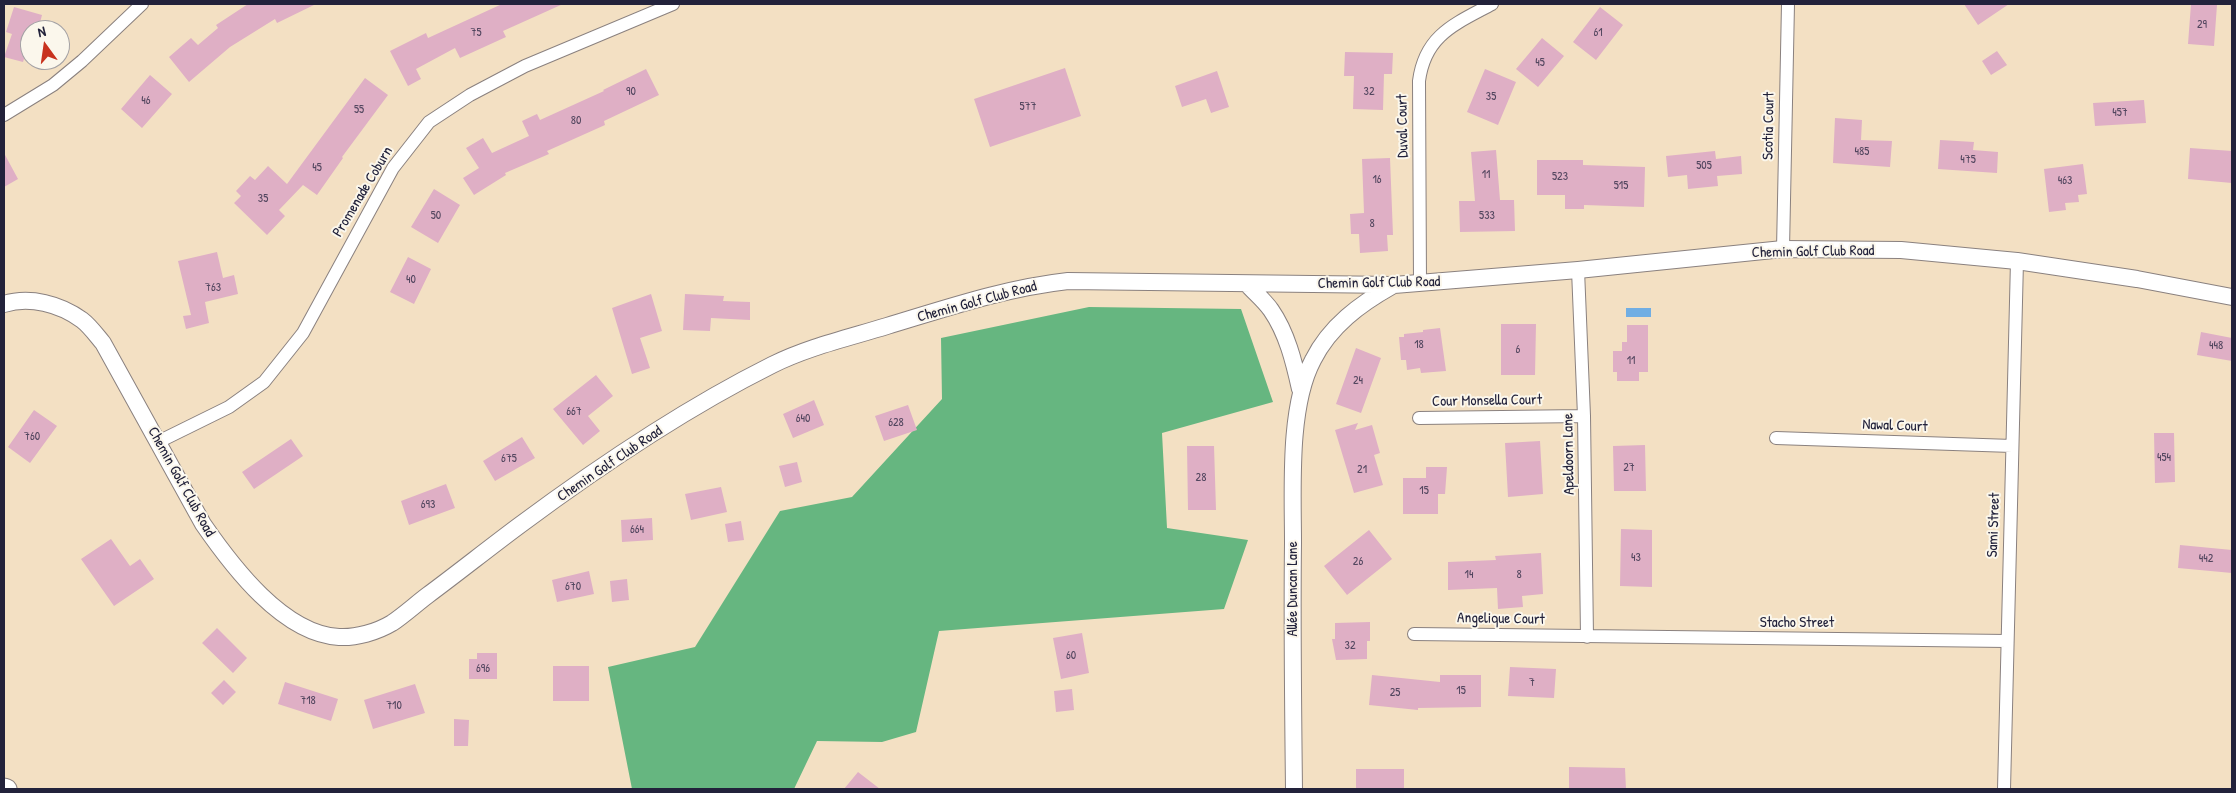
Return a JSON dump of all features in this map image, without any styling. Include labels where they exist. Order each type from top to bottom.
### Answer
[{"type":"street","points":[[4,115],[53,85],[82,61],[142,4]]},
{"type":"street","name":"Promenade Coburn","points":[[158,442],[229,407],[264,382],[304,333],[393,168],[429,122],[470,95],[525,66],[673,4]]},
{"type":"street","name":"Duval Court","points":[[1420,283],[1418,81],[1421,66],[1427,52],[1437,38],[1449,28],[1492,4]]},
{"type":"street","name":"Scotia Court","points":[[1783,249],[1788,4]]},
{"type":"street","name":"Chemin Golf Club Road","points":[[4,304],[33,300],[58,306],[83,321],[103,343],[212,538],[245,578],[295,623],[316,633],[339,637],[364,635],[390,624],[522,524],[647,437],[773,364],[816,347],[1000,292],[1033,285],[1068,282],[1420,283],[1578,270],[1783,249],[1901,250],[2017,261],[2136,278],[2232,297]]},
{"type":"street","name":"Sami Street","points":[[2004,789],[2017,261]]},
{"type":"street","name":"Apeldoorn Lane","points":[[1578,270],[1584,416],[1587,637]]},
{"type":"street","points":[[1247,284],[1270,309],[1284,334],[1300,389]]},
{"type":"street","points":[[1300,389],[1313,360],[1327,338],[1345,318],[1368,300],[1394,284]]},
{"type":"street","name":"Allée Duncan Lane","points":[[1294,789],[1293,501],[1295,441],[1300,389]]},
{"type":"street","name":"Cour Monsella Court","points":[[1420,418],[1584,416]]},
{"type":"street","name":"Nawal Court","points":[[1776,438],[2012,446]]},
{"type":"street","name":"Angelique Court","points":[[1414,634],[1587,637]]},
{"type":"street","name":"Stacho Street","points":[[1587,637],[2007,640]]},
{"type":"green space","points":[[1089,307],[1241,309],[1273,402],[1162,433],[1167,528],[1248,540],[1224,609],[939,631],[916,732],[882,742],[817,741],[794,789],[632,789],[608,667],[695,647],[780,511],[852,497],[942,399],[941,338]]},
{"type":"water","points":[[1626,308],[1651,308],[1651,317],[1626,317]]},
{"type":"building","points":[[248,4],[316,4],[277,23],[275,19],[230,47],[189,82],[169,57],[191,38],[198,45],[218,28],[216,25]]},
{"type":"building","points":[[502,4],[563,4],[503,31],[506,37],[460,58],[455,48],[416,69],[421,79],[408,86],[390,51],[426,33],[428,38]]},
{"type":"building","points":[[1964,4],[2009,4],[1978,25]]},
{"type":"building","points":[[2191,4],[2217,5],[2214,46],[2188,44]]},
{"type":"building","points":[[14,7],[42,15],[41,20],[20,20],[20,61],[4,57],[12,34],[6,32]]},
{"type":"building","points":[[1600,7],[1623,25],[1596,60],[1573,42]]},
{"type":"building","points":[[1542,38],[1564,56],[1538,87],[1516,69]]},
{"type":"building","points":[[1997,51],[2007,65],[1991,75],[1982,61]]},
{"type":"building","points":[[1345,52],[1393,53],[1392,74],[1384,74],[1383,110],[1353,109],[1354,76],[1344,76]]},
{"type":"building","points":[[1065,68],[1081,116],[990,147],[974,99]]},
{"type":"building","points":[[646,69],[659,95],[604,121],[605,125],[547,151],[549,154],[505,173],[506,175],[474,195],[463,178],[479,168],[466,148],[483,138],[492,153],[529,136],[522,121],[537,114],[540,120],[604,91]]},
{"type":"building","points":[[1485,69],[1516,82],[1498,125],[1467,112]]},
{"type":"building","points":[[1217,71],[1229,107],[1211,113],[1206,99],[1182,107],[1175,86]]},
{"type":"building","points":[[150,75],[172,94],[142,128],[121,109]]},
{"type":"building","points":[[365,78],[388,95],[342,157],[317,195],[303,185],[279,210],[285,216],[267,235],[234,203],[241,196],[236,191],[250,176],[255,180],[268,166],[287,184]]},
{"type":"building","points":[[2144,100],[2146,123],[2095,126],[2093,103]]},
{"type":"building","points":[[1835,118],[1862,120],[1861,140],[1892,141],[1890,167],[1833,163]]},
{"type":"building","points":[[1940,140],[1974,142],[1973,150],[1998,152],[1997,173],[1938,169]]},
{"type":"building","points":[[2190,148],[2232,151],[2232,183],[2188,179]]},
{"type":"building","points":[[1496,150],[1500,200],[1514,200],[1515,231],[1460,232],[1459,201],[1475,201],[1471,152]]},
{"type":"building","points":[[1715,151],[1716,159],[1741,156],[1742,174],[1717,176],[1718,186],[1688,189],[1687,175],[1668,177],[1666,156]]},
{"type":"building","points":[[4,153],[18,179],[4,187]]},
{"type":"building","points":[[1390,158],[1393,235],[1387,235],[1388,251],[1360,253],[1359,234],[1351,234],[1350,214],[1364,213],[1362,159]]},
{"type":"building","points":[[1537,160],[1583,160],[1583,165],[1645,167],[1644,207],[1584,205],[1584,209],[1565,209],[1565,195],[1537,195]]},
{"type":"building","points":[[2083,164],[2087,194],[2078,195],[2079,202],[2065,203],[2066,210],[2049,212],[2044,169]]},
{"type":"building","points":[[434,189],[460,205],[438,243],[411,227]]},
{"type":"building","points":[[217,252],[223,278],[234,275],[238,294],[205,302],[209,323],[186,329],[183,316],[191,315],[178,261]]},
{"type":"building","points":[[408,257],[431,269],[414,304],[390,292]]},
{"type":"building","points":[[651,294],[662,331],[640,338],[650,368],[632,374],[612,308]]},
{"type":"building","points":[[685,294],[724,296],[723,301],[750,302],[750,320],[711,318],[710,331],[683,330]]},
{"type":"building","points":[[1501,324],[1536,324],[1535,375],[1501,375]]},
{"type":"building","points":[[1627,325],[1648,325],[1648,372],[1639,372],[1639,381],[1617,381],[1617,372],[1613,372],[1613,351],[1622,351],[1622,342],[1627,342]]},
{"type":"building","points":[[1440,328],[1446,371],[1421,373],[1420,368],[1407,370],[1406,360],[1401,360],[1399,337],[1404,337],[1404,334]]},
{"type":"building","points":[[2201,332],[2232,338],[2232,361],[2197,355]]},
{"type":"building","points":[[1356,348],[1381,358],[1361,413],[1336,404]]},
{"type":"building","points":[[596,375],[613,396],[588,416],[600,431],[583,445],[553,409]]},
{"type":"building","points":[[814,400],[824,425],[793,438],[783,414]]},
{"type":"building","points":[[908,405],[917,430],[884,441],[875,416]]},
{"type":"building","points":[[34,410],[57,426],[30,463],[8,447]]},
{"type":"building","points":[[1358,423],[1355,430],[1372,425],[1380,453],[1374,455],[1383,485],[1354,493],[1335,430]]},
{"type":"building","points":[[2154,433],[2174,433],[2175,482],[2155,483]]},
{"type":"building","points":[[522,437],[535,458],[495,481],[483,461]]},
{"type":"building","points":[[291,439],[303,456],[254,489],[242,472]]},
{"type":"building","points":[[1540,441],[1543,494],[1508,497],[1505,443]]},
{"type":"building","points":[[1645,445],[1646,491],[1614,491],[1613,446]]},
{"type":"building","points":[[1187,446],[1214,446],[1216,510],[1188,510]]},
{"type":"building","points":[[797,462],[802,482],[785,487],[779,466]]},
{"type":"building","points":[[1426,467],[1447,467],[1445,494],[1438,494],[1438,514],[1403,514],[1403,478],[1426,478]]},
{"type":"building","points":[[446,484],[455,508],[409,525],[401,501]]},
{"type":"building","points":[[721,487],[727,512],[691,520],[685,494]]},
{"type":"building","points":[[652,518],[653,540],[622,542],[621,520]]},
{"type":"building","points":[[741,521],[744,540],[728,542],[725,524]]},
{"type":"building","points":[[1621,529],[1652,530],[1652,587],[1620,586]]},
{"type":"building","points":[[1369,530],[1392,559],[1347,595],[1324,566]]},
{"type":"building","points":[[111,539],[130,566],[140,559],[154,579],[114,606],[81,559]]},
{"type":"building","points":[[2180,545],[2232,550],[2232,573],[2178,568]]},
{"type":"building","points":[[1541,553],[1543,594],[1522,596],[1523,607],[1498,609],[1497,588],[1448,590],[1448,562],[1496,560],[1495,556]]},
{"type":"building","points":[[589,571],[594,594],[557,602],[552,580]]},
{"type":"building","points":[[627,579],[629,600],[612,602],[610,581]]},
{"type":"building","points":[[1370,622],[1370,641],[1367,641],[1367,659],[1336,660],[1332,639],[1335,639],[1335,623]]},
{"type":"building","points":[[217,628],[247,658],[233,673],[202,643]]},
{"type":"building","points":[[1082,633],[1089,673],[1061,679],[1053,638]]},
{"type":"building","points":[[477,653],[497,653],[497,679],[469,679],[469,659],[477,659]]},
{"type":"building","points":[[553,666],[589,666],[589,701],[553,701]]},
{"type":"building","points":[[1510,667],[1556,669],[1554,698],[1508,696]]},
{"type":"building","points":[[1372,675],[1440,682],[1440,675],[1481,675],[1481,707],[1418,708],[1418,710],[1369,705]]},
{"type":"building","points":[[224,680],[236,692],[223,705],[211,693]]},
{"type":"building","points":[[285,682],[338,699],[331,721],[278,704]]},
{"type":"building","points":[[415,684],[425,713],[373,729],[364,700]]},
{"type":"building","points":[[1072,689],[1074,710],[1056,712],[1054,691]]},
{"type":"building","points":[[454,719],[469,720],[468,746],[454,746]]},
{"type":"building","points":[[1569,767],[1625,768],[1626,789],[1569,789]]},
{"type":"building","points":[[1356,769],[1404,769],[1404,789],[1356,789]]},
{"type":"building","points":[[858,772],[880,789],[844,789]]}]
